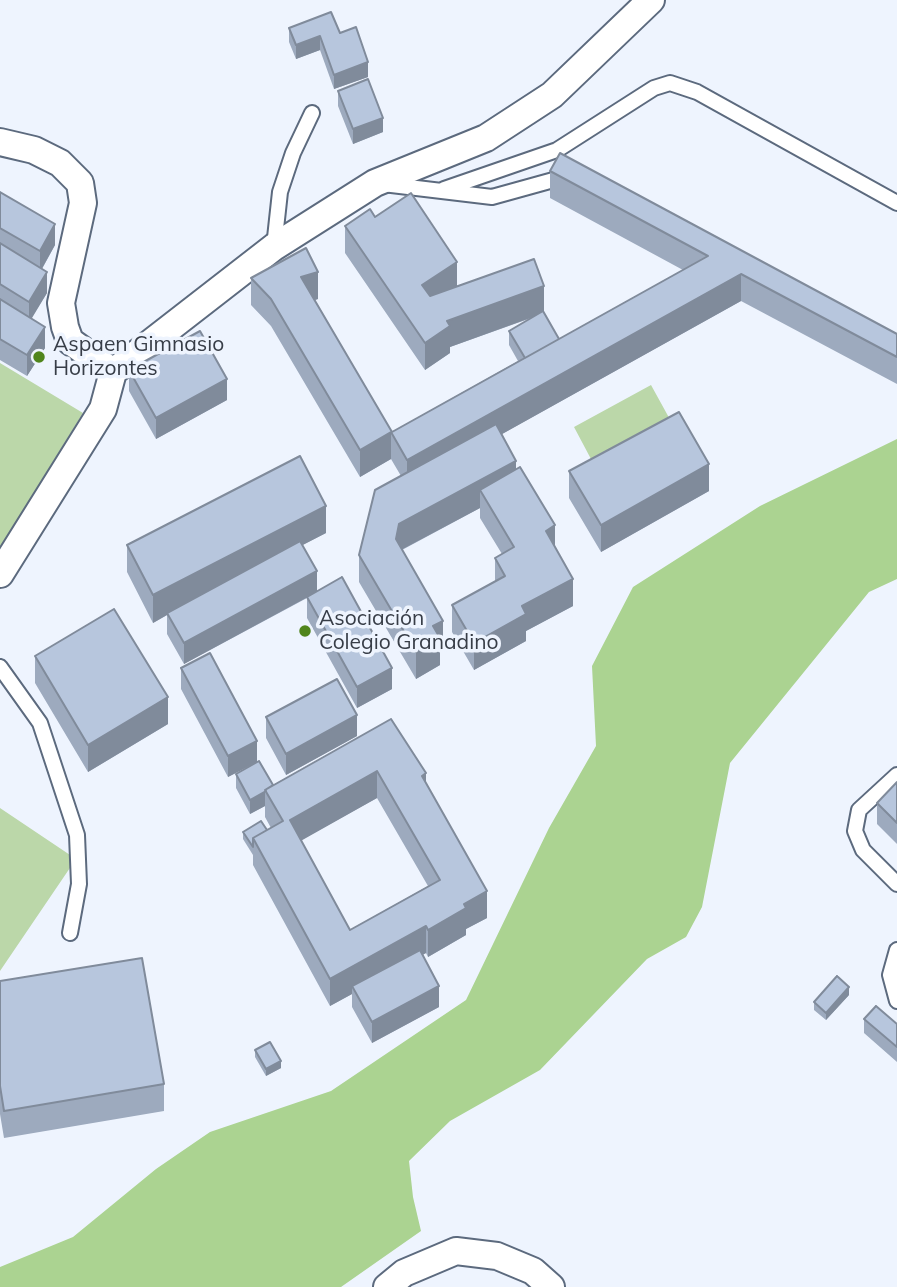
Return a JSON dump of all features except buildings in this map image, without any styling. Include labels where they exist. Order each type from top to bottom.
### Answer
[{"type":"street","points":[[0,574],[103,409],[113,372],[274,247],[375,183],[486,138],[552,95],[651,0]]},
{"type":"street","points":[[0,142],[34,150],[60,163],[80,183],[83,203],[61,303],[65,327],[70,341],[113,372]]},
{"type":"street","points":[[387,1287],[404,1273],[456,1251],[497,1256],[533,1272],[551,1287]]},
{"type":"lane","points":[[439,191],[557,150],[654,88],[670,83],[696,92],[897,203]]},
{"type":"lane","points":[[274,247],[280,192],[293,153],[312,113]]},
{"type":"lane","points":[[375,183],[492,197],[557,178],[579,178],[587,182]]},
{"type":"lane","points":[[0,667],[40,723],[77,835],[79,884],[70,933]]},
{"type":"lane","points":[[897,775],[859,810],[855,831],[863,850],[897,884]]},
{"type":"lane","points":[[897,950],[890,975],[897,1001]]},
{"type":"green space","points":[[0,363],[83,413],[0,548]]},
{"type":"green space","points":[[651,385],[678,434],[600,476],[574,427]]},
{"type":"green space","points":[[897,439],[897,579],[869,592],[730,763],[702,907],[686,937],[647,959],[540,1070],[450,1121],[409,1161],[413,1197],[421,1231],[341,1287],[0,1287],[0,1267],[73,1237],[156,1169],[210,1132],[331,1091],[466,1000],[549,828],[596,746],[592,666],[633,587],[760,506]]},
{"type":"green space","points":[[0,808],[76,859],[0,971]]},
{"type":"place","name":"Aspaen Gimnasio Horizontes","points":[[39,357]]},
{"type":"place","name":"Asociación Colegio Granadino","points":[[305,631]]}]
